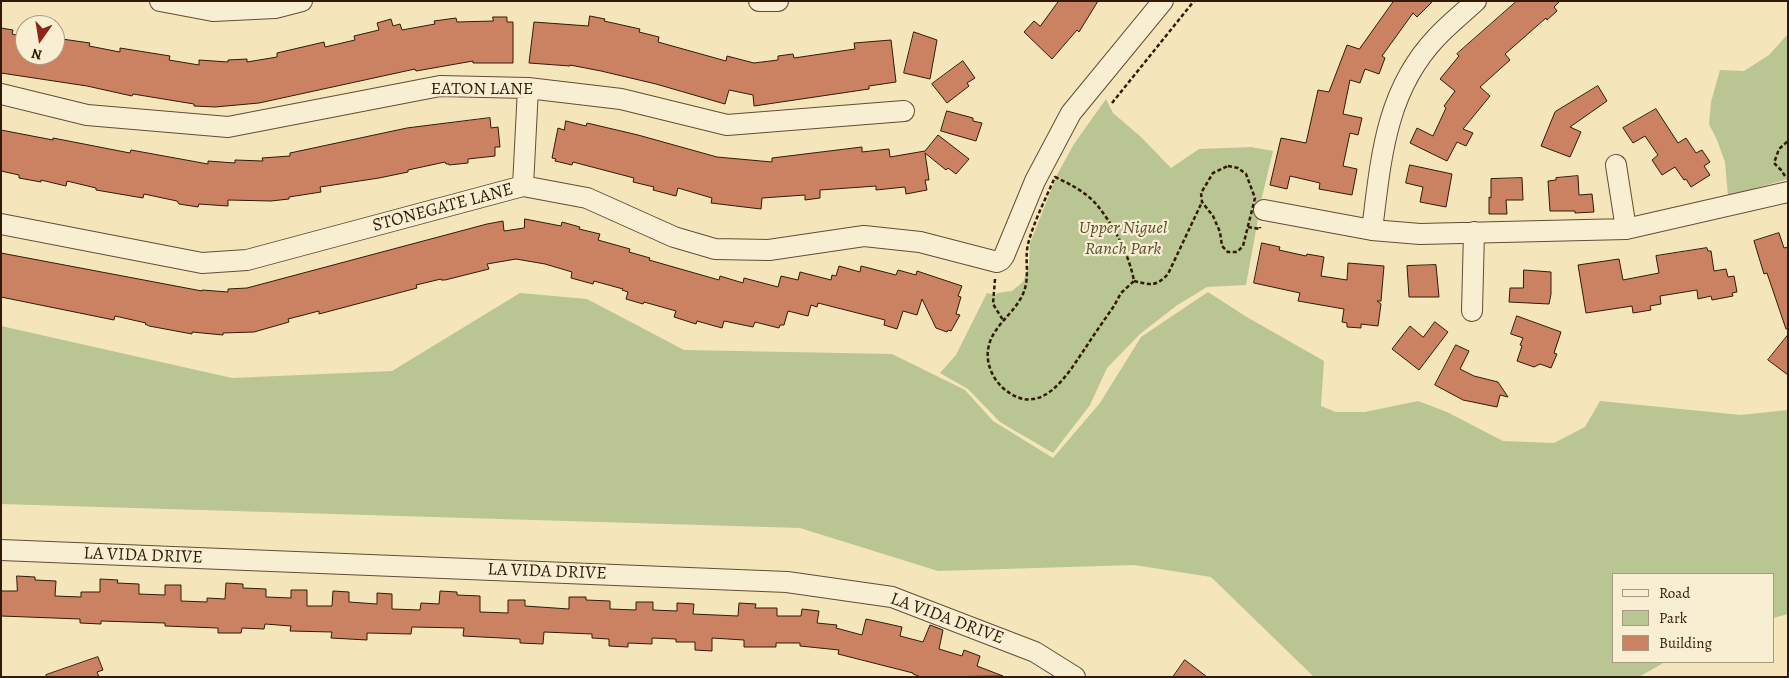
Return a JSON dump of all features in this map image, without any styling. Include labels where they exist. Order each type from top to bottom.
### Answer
[{"type":"street","points":[[160,1],[213,12],[276,8],[302,1]]},
{"type":"street","points":[[760,1],[778,1]]},
{"type":"street","points":[[997,262],[1004,256],[1035,181],[1071,113],[1163,1]]},
{"type":"street","points":[[1372,230],[1382,150],[1394,105],[1409,73],[1436,38],[1476,1]]},
{"type":"street","name":"EATON LANE","points":[[1,94],[86,115],[228,127],[440,86],[528,88],[621,99],[727,125],[904,111]]},
{"type":"street","points":[[523,186],[528,88]]},
{"type":"street","points":[[1616,165],[1626,229]]},
{"type":"street","name":"STONEGATE LANE","points":[[1,224],[202,263],[247,260],[523,186],[587,198],[674,237],[715,249],[769,250],[864,236],[920,242],[997,262]]},
{"type":"street","points":[[1264,210],[1372,230],[1420,234],[1626,229],[1788,192]]},
{"type":"street","points":[[1472,311],[1474,232]]},
{"type":"street","name":"LA VIDA DRIVE","points":[[1,550],[787,582],[892,597],[1035,652],[1075,677]]},
{"type":"path","points":[[1112,103],[1194,1]]},
{"type":"path","points":[[1788,141],[1779,149],[1774,162],[1788,182]]},
{"type":"path","points":[[1134,281],[1152,285],[1160,282],[1168,274],[1202,202],[1201,193],[1213,173],[1228,166],[1238,168],[1246,174],[1255,198],[1242,246],[1237,252],[1228,252],[1222,246],[1220,232],[1213,216],[1202,202]]},
{"type":"path","points":[[1055,177],[1073,185],[1096,204],[1115,232],[1131,266],[1134,281],[1121,293],[1063,380],[1049,393],[1034,399],[1024,400],[1012,396],[998,383],[989,365],[988,351],[993,332],[1021,297],[1026,284],[1028,244],[1055,177]]},
{"type":"path","points":[[997,262],[993,304],[1003,320]]},
{"type":"green space","points":[[1788,34],[1788,179],[1728,196],[1725,162],[1709,124],[1711,102],[1720,70],[1744,71],[1769,55]]},
{"type":"green space","name":"Upper Niguel Ranch Park","points":[[1106,99],[1113,113],[1141,137],[1171,168],[1199,149],[1251,147],[1273,151],[1262,197],[1246,285],[1207,287],[1176,306],[1140,334],[1107,368],[1090,405],[1053,453],[1000,422],[968,389],[940,373],[956,355],[987,293],[996,295],[997,293],[1012,291],[1023,282],[1029,265],[1030,243],[1058,173],[1074,144]]},
{"type":"green space","points":[[1208,292],[1245,316],[1324,361],[1321,406],[1336,412],[1365,412],[1418,401],[1447,412],[1503,441],[1554,443],[1585,427],[1600,401],[1741,415],[1788,410],[1788,614],[1774,618],[1774,573],[1612,573],[1612,663],[1663,663],[1639,677],[1314,677],[1211,577],[1134,565],[938,571],[800,528],[1,504],[1,326],[232,378],[392,371],[520,293],[587,299],[684,350],[892,354],[965,390],[993,421],[1053,458],[1100,403],[1141,337]]},
{"type":"building","points":[[1059,1],[1098,1],[1079,32],[1077,30],[1052,59],[1024,32],[1034,21],[1040,26]]},
{"type":"building","points":[[1394,1],[1433,1],[1417,17],[1413,13],[1382,56],[1385,58],[1379,74],[1365,69],[1360,83],[1350,80],[1343,114],[1362,118],[1358,135],[1350,133],[1343,166],[1357,169],[1352,195],[1319,189],[1320,183],[1290,176],[1287,189],[1270,185],[1281,138],[1306,143],[1318,90],[1329,92],[1347,45],[1359,49]]},
{"type":"building","points":[[1517,1],[1560,1],[1554,7],[1557,11],[1547,20],[1546,18],[1505,54],[1510,60],[1480,87],[1490,96],[1463,129],[1473,133],[1466,146],[1457,142],[1447,161],[1410,143],[1417,128],[1433,136],[1446,108],[1444,106],[1455,91],[1440,79],[1459,56],[1457,54]]},
{"type":"building","points":[[590,16],[640,29],[639,32],[659,37],[658,42],[726,61],[727,56],[754,63],[778,60],[778,56],[793,54],[794,58],[855,49],[854,43],[891,40],[896,82],[869,86],[869,89],[754,106],[753,95],[729,90],[725,104],[656,84],[601,71],[570,65],[529,63],[534,22],[588,26]]},
{"type":"building","points":[[493,17],[507,17],[507,22],[513,22],[513,63],[473,63],[473,61],[416,71],[415,69],[259,103],[215,107],[194,106],[194,104],[133,94],[132,96],[87,86],[1,73],[1,28],[13,30],[12,34],[15,35],[15,65],[65,65],[65,39],[90,43],[89,46],[120,52],[120,48],[170,56],[169,60],[199,65],[199,60],[228,62],[228,60],[247,59],[247,62],[277,57],[277,53],[324,42],[325,47],[355,40],[354,36],[379,30],[377,23],[391,19],[393,26],[400,24],[402,30],[435,24],[434,21],[456,18],[457,22],[493,21]]},
{"type":"building","points":[[914,32],[937,40],[930,79],[904,73]]},
{"type":"building","points":[[963,61],[975,78],[967,83],[969,86],[947,103],[932,84]]},
{"type":"building","points":[[1598,86],[1607,101],[1570,127],[1581,132],[1570,157],[1541,146],[1555,112]]},
{"type":"building","points":[[1656,109],[1678,143],[1686,138],[1696,153],[1702,150],[1710,162],[1704,166],[1710,175],[1691,187],[1675,167],[1662,175],[1652,160],[1658,155],[1645,136],[1633,143],[1623,128]]},
{"type":"building","points":[[947,111],[973,118],[973,121],[982,123],[976,141],[941,131]]},
{"type":"building","points":[[490,118],[491,128],[498,127],[500,147],[495,147],[495,156],[468,159],[468,163],[449,165],[445,162],[379,178],[320,187],[321,192],[289,197],[289,199],[271,201],[228,200],[228,206],[199,204],[198,207],[179,204],[177,201],[144,194],[143,198],[96,190],[96,188],[67,181],[66,186],[41,180],[41,182],[19,178],[19,175],[1,171],[1,130],[130,153],[131,150],[208,164],[208,161],[235,163],[235,160],[263,161],[262,158],[290,156],[290,153],[407,128]]},
{"type":"building","points":[[566,121],[586,126],[587,123],[638,135],[717,157],[772,162],[772,158],[862,147],[862,152],[889,149],[890,157],[925,151],[938,135],[969,159],[956,174],[948,168],[946,170],[925,153],[929,180],[925,180],[927,190],[906,194],[905,187],[876,190],[876,186],[820,190],[820,198],[805,200],[805,195],[762,198],[761,209],[711,203],[712,198],[678,188],[676,196],[653,190],[654,187],[633,182],[634,178],[573,162],[572,165],[555,161],[556,159],[552,158],[558,128],[564,130]]},
{"type":"building","points":[[1410,165],[1452,174],[1446,207],[1420,202],[1423,187],[1406,183]]},
{"type":"building","points":[[1578,176],[1579,195],[1592,194],[1594,212],[1550,211],[1548,181],[1556,180],[1556,178]]},
{"type":"building","points":[[1522,178],[1523,200],[1506,200],[1507,214],[1489,214],[1491,179]]},
{"type":"building","points":[[525,219],[561,226],[562,222],[580,227],[579,229],[600,234],[598,240],[630,249],[629,252],[650,258],[649,260],[719,280],[720,276],[743,283],[744,278],[778,287],[781,276],[798,280],[800,272],[831,280],[832,275],[836,276],[839,266],[860,272],[861,266],[896,275],[898,270],[916,275],[917,271],[962,286],[958,296],[961,297],[956,314],[960,315],[951,331],[948,330],[947,332],[936,328],[922,299],[917,315],[903,311],[897,329],[884,325],[885,320],[818,303],[817,307],[811,305],[808,316],[788,311],[784,325],[780,325],[779,328],[755,322],[753,327],[724,321],[722,328],[697,321],[696,324],[674,317],[676,311],[626,299],[628,292],[623,289],[594,281],[593,284],[571,278],[572,272],[545,264],[516,259],[487,264],[489,269],[416,285],[417,288],[319,314],[319,311],[288,319],[289,322],[254,332],[223,333],[223,335],[192,332],[192,334],[149,326],[146,323],[115,316],[114,320],[1,297],[1,253],[202,291],[228,292],[228,289],[247,288],[487,224],[503,221],[504,231],[524,228]]},
{"type":"building","points":[[1779,233],[1784,248],[1788,247],[1788,329],[1786,329],[1767,273],[1764,274],[1754,241]]},
{"type":"building","points":[[1262,243],[1280,247],[1279,250],[1306,256],[1307,254],[1324,257],[1321,276],[1347,280],[1348,263],[1384,266],[1381,301],[1377,301],[1381,304],[1378,326],[1361,324],[1361,328],[1347,327],[1347,323],[1342,322],[1344,309],[1298,301],[1300,293],[1254,283]]},
{"type":"building","points":[[1707,248],[1708,251],[1711,251],[1714,271],[1726,269],[1728,277],[1734,276],[1737,292],[1732,293],[1733,296],[1712,300],[1711,296],[1698,299],[1697,290],[1660,296],[1661,304],[1650,306],[1651,310],[1633,313],[1632,306],[1586,313],[1578,265],[1619,259],[1623,280],[1659,273],[1656,256]]},
{"type":"building","points":[[1436,265],[1439,297],[1409,297],[1407,266]]},
{"type":"building","points":[[1524,270],[1551,272],[1549,304],[1509,302],[1510,288],[1523,288]]},
{"type":"building","points":[[1517,316],[1561,332],[1554,353],[1557,354],[1551,368],[1540,364],[1534,367],[1517,361],[1523,338],[1511,334]]},
{"type":"building","points":[[1435,322],[1448,332],[1419,370],[1392,349],[1410,326],[1423,337]]},
{"type":"building","points":[[1788,335],[1788,375],[1768,360]]},
{"type":"building","points":[[1456,345],[1469,351],[1460,369],[1474,376],[1498,382],[1508,397],[1500,395],[1497,407],[1463,400],[1435,385]]},
{"type":"building","points":[[17,576],[35,577],[35,580],[56,581],[55,596],[81,597],[81,592],[100,592],[100,579],[118,580],[117,583],[139,584],[139,594],[165,595],[165,585],[181,585],[181,601],[207,602],[207,598],[225,599],[226,583],[243,584],[243,588],[266,589],[266,597],[291,598],[291,590],[307,590],[307,606],[332,606],[333,591],[349,592],[349,602],[377,604],[377,593],[392,594],[392,609],[420,610],[421,603],[439,604],[440,591],[457,592],[457,595],[480,596],[480,612],[508,613],[508,600],[525,600],[525,606],[569,609],[569,597],[586,597],[586,600],[610,601],[610,609],[636,610],[636,602],[653,602],[653,610],[677,611],[677,603],[694,604],[693,614],[738,616],[739,603],[756,604],[755,608],[777,608],[777,616],[801,616],[802,609],[819,611],[817,623],[837,625],[836,628],[862,635],[866,619],[902,627],[900,636],[923,642],[930,625],[943,630],[939,649],[962,656],[964,650],[980,656],[977,666],[1003,676],[921,677],[913,673],[838,654],[839,650],[800,646],[800,643],[776,643],[776,647],[744,647],[744,640],[712,638],[712,651],[695,650],[695,642],[676,642],[676,639],[652,638],[652,644],[628,643],[628,647],[609,646],[609,639],[592,638],[592,634],[544,632],[543,644],[520,643],[520,639],[463,636],[464,628],[412,627],[411,634],[367,633],[367,640],[331,638],[332,632],[290,631],[291,626],[265,624],[264,629],[242,628],[241,633],[218,633],[218,628],[165,626],[165,623],[101,621],[101,624],[80,623],[80,619],[1,616],[1,591],[17,591]]},
{"type":"building","points":[[98,657],[103,670],[97,672],[99,677],[46,677],[46,675]]},
{"type":"building","points":[[1185,660],[1207,677],[1173,677]]}]
